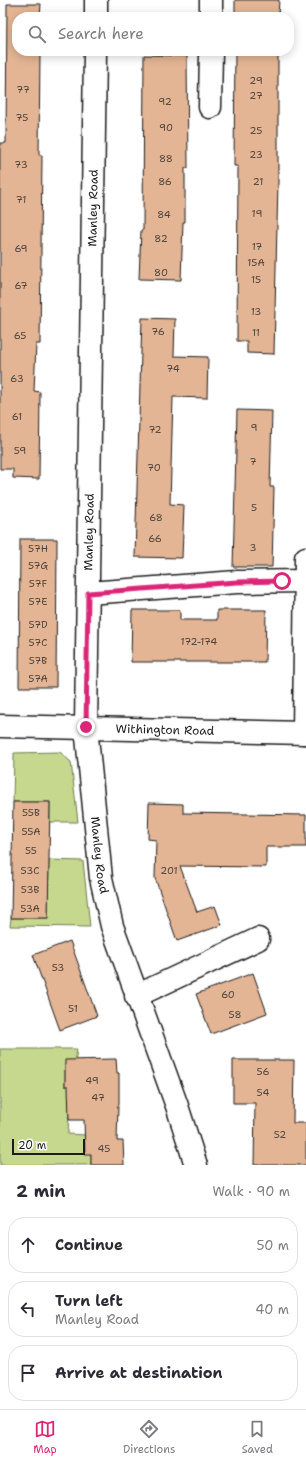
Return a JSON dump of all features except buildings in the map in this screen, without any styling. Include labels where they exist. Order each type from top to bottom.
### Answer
[{"type":"street","points":[[96,0],[96,12]]},
{"type":"street","points":[[211,0],[211,12]]},
{"type":"street","name":"Manley Road","points":[[95,56],[86,727],[102,878],[112,926],[136,996],[177,1106],[196,1165]]},
{"type":"street","points":[[210,56],[210,107]]},
{"type":"street","points":[[305,733],[306,558]]},
{"type":"street","points":[[88,593],[237,582],[306,581]]},
{"type":"street","name":"Withington Road","points":[[0,726],[305,733]]},
{"type":"street","points":[[136,996],[258,939]]},
{"type":"green space","points":[[60,752],[71,762],[78,822],[50,822],[50,802],[13,802],[14,753]]},
{"type":"green space","points":[[49,860],[83,861],[90,927],[10,926],[11,918],[48,918]]},
{"type":"green space","points":[[0,1049],[77,1049],[75,1063],[65,1064],[65,1086],[76,1086],[77,1111],[69,1111],[68,1134],[85,1135],[91,1154],[91,1165],[0,1165]]},
{"type":"route","points":[[86,727],[88,593],[237,582],[282,581]]}]
